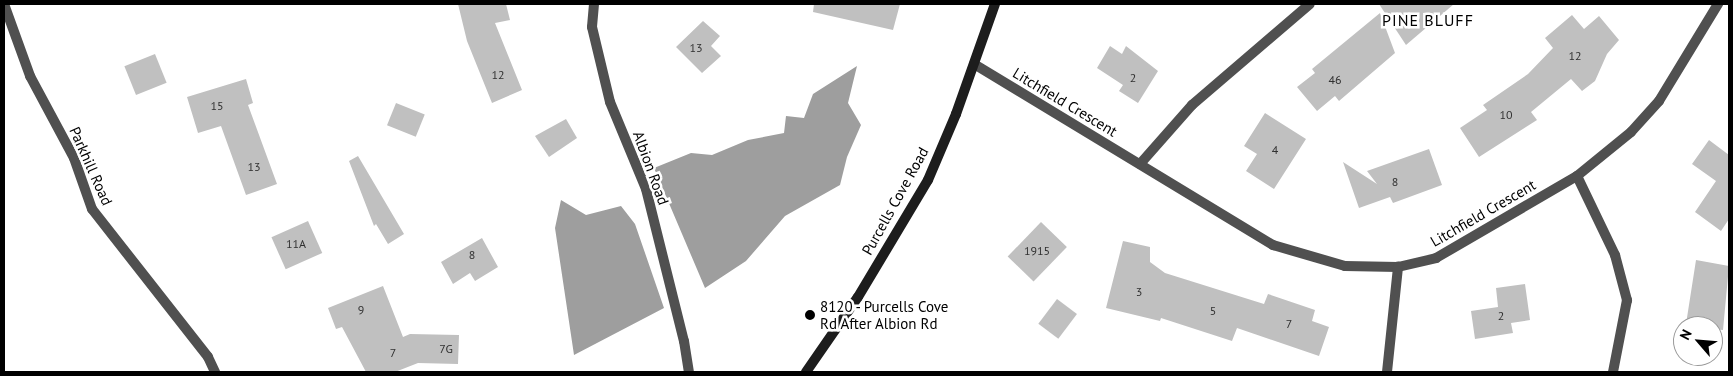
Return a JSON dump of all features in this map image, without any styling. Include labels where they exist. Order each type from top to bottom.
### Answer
[{"type":"main road","name":"Purcells Cove Road","points":[[806,372],[858,297],[928,180],[974,64],[995,4]]},
{"type":"street","name":"Parkhill Road","points":[[4,4],[30,76],[74,158],[92,209],[208,357],[215,372]]},
{"type":"street","name":"Albion Road","points":[[594,4],[592,27],[610,102],[646,190],[684,341],[689,372]]},
{"type":"street","points":[[1140,164],[1192,105],[1310,4]]},
{"type":"street","name":"Litchfield Crescent","points":[[974,64],[1273,245],[1345,266],[1398,267],[1436,258],[1577,176],[1631,132],[1659,101],[1718,4]]},
{"type":"street","points":[[1577,176],[1615,255],[1627,300],[1614,372]]},
{"type":"street","points":[[1387,372],[1398,267]]},
{"type":"shaded area","points":[[857,66],[848,103],[861,125],[847,157],[840,185],[785,216],[746,261],[705,288],[654,168],[691,153],[712,155],[748,140],[784,133],[786,116],[804,118],[813,94]]},
{"type":"shaded area","points":[[561,200],[586,215],[621,206],[635,224],[664,308],[574,355],[555,228]]},
{"type":"building","points":[[458,4],[506,4],[510,20],[495,23],[522,90],[492,103],[467,41]]},
{"type":"building","points":[[814,4],[900,4],[893,30],[813,12]]},
{"type":"building","points":[[1379,4],[1454,4],[1406,45]]},
{"type":"building","points":[[1380,13],[1395,53],[1339,101],[1335,96],[1317,111],[1297,87],[1315,73],[1312,69]]},
{"type":"building","points":[[1572,15],[1584,29],[1599,16],[1619,40],[1607,54],[1595,81],[1582,91],[1571,79],[1531,112],[1537,120],[1479,157],[1460,128],[1487,110],[1483,105],[1528,74],[1553,48],[1545,38]]},
{"type":"building","points":[[703,21],[720,36],[711,46],[721,56],[702,73],[676,47]]},
{"type":"building","points":[[1110,46],[1122,54],[1126,46],[1158,71],[1138,103],[1119,91],[1123,85],[1097,68]]},
{"type":"building","points":[[155,54],[167,83],[136,95],[124,66]]},
{"type":"building","points":[[246,79],[253,103],[248,105],[277,184],[246,195],[221,126],[198,133],[187,97]]},
{"type":"building","points":[[396,103],[425,115],[416,137],[387,125]]},
{"type":"building","points":[[1265,113],[1306,139],[1274,189],[1246,171],[1257,154],[1244,146]]},
{"type":"building","points":[[566,119],[577,138],[549,157],[535,136]]},
{"type":"building","points":[[1709,140],[1729,155],[1729,219],[1721,231],[1695,212],[1716,181],[1692,164]]},
{"type":"building","points":[[1429,149],[1442,185],[1393,203],[1390,197],[1359,208],[1343,162],[1377,184],[1367,171]]},
{"type":"building","points":[[358,156],[404,234],[388,244],[376,224],[374,226],[349,161]]},
{"type":"building","points":[[308,221],[322,253],[286,269],[271,237]]},
{"type":"building","points":[[1041,222],[1067,247],[1034,282],[1008,257]]},
{"type":"building","points":[[482,238],[498,267],[475,281],[470,273],[453,284],[441,262]]},
{"type":"building","points":[[1123,241],[1150,247],[1150,262],[1165,273],[1264,304],[1268,294],[1315,310],[1312,321],[1329,327],[1319,356],[1237,328],[1232,341],[1161,318],[1160,321],[1106,308]]},
{"type":"building","points":[[1696,260],[1729,266],[1723,330],[1723,316],[1687,316]]},
{"type":"building","points":[[1525,284],[1530,320],[1511,323],[1513,333],[1475,339],[1471,311],[1498,307],[1496,288]]},
{"type":"building","points":[[383,286],[403,337],[410,334],[459,335],[458,364],[418,363],[395,372],[366,372],[342,327],[336,329],[328,308]]},
{"type":"building","points":[[1057,299],[1077,314],[1058,339],[1038,324]]},
{"type":"place","name":"8120 - Purcells Cove Rd After Albion Rd","points":[[810,315]]},
{"type":"district","name":"PINE BLUFF","points":[[1428,20]]}]
